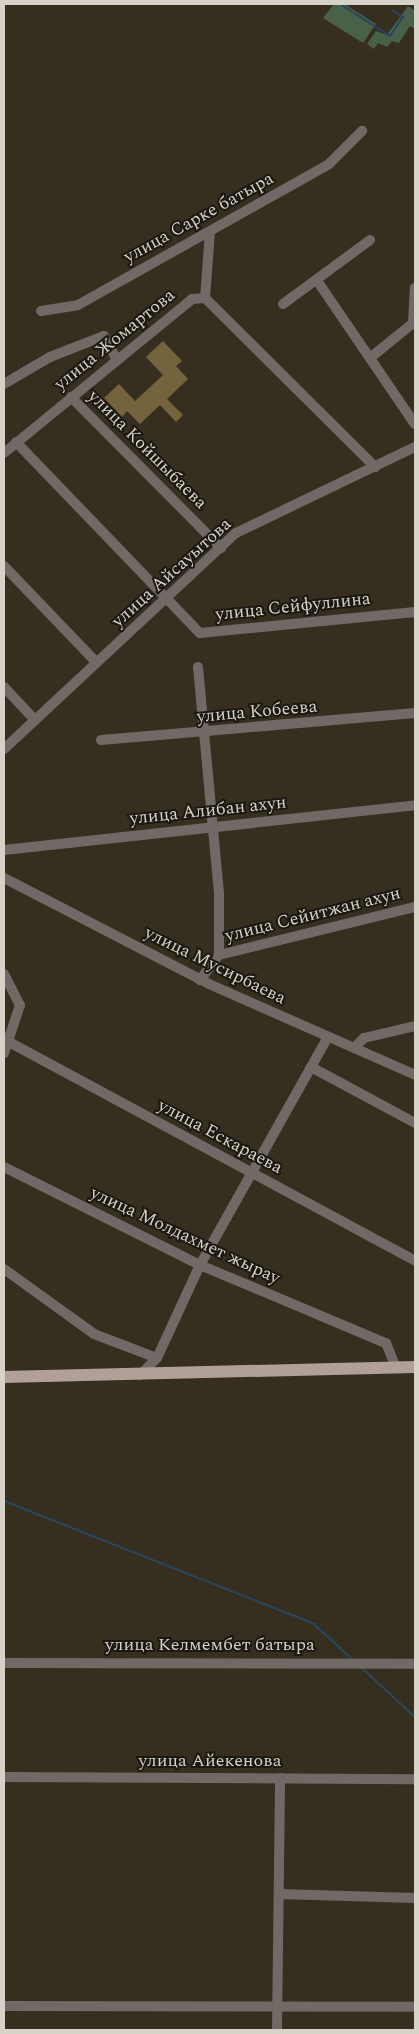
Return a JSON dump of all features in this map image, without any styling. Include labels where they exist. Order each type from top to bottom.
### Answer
[{"type":"main road","points":[[4,1377],[415,1367]]},
{"type":"street","name":"улица Сарке батыра","points":[[40,311],[78,305],[329,164],[362,131]]},
{"type":"street","points":[[205,298],[210,230]]},
{"type":"street","points":[[282,304],[318,282],[370,240]]},
{"type":"street","points":[[318,282],[415,424]]},
{"type":"street","points":[[370,358],[413,323],[415,288]]},
{"type":"street","name":"улица Жомартова","points":[[4,454],[116,359],[192,299],[205,298],[375,467]]},
{"type":"street","points":[[4,384],[50,356],[104,336],[116,359]]},
{"type":"street","name":"улица Койшыбаева","points":[[72,397],[221,548]]},
{"type":"street","name":"улица Сейфуллина","points":[[16,442],[200,633],[415,612]]},
{"type":"street","name":"улица Айсауытова","points":[[4,749],[236,533],[415,447]]},
{"type":"street","points":[[4,566],[97,663]]},
{"type":"street","points":[[198,667],[219,894],[219,955]]},
{"type":"street","points":[[4,687],[35,720]]},
{"type":"street","name":"улица Кобеева","points":[[101,740],[204,733],[415,713]]},
{"type":"street","name":"улица Алибан ахун","points":[[4,850],[212,826],[415,806]]},
{"type":"street","name":"улица Мусирбаева","points":[[4,878],[200,980],[415,1075]]},
{"type":"street","name":"улица Сейитжан ахун","points":[[200,980],[219,955],[415,907]]},
{"type":"street","points":[[4,974],[20,1005],[10,1042],[4,1052]]},
{"type":"street","points":[[354,1048],[364,1038],[415,1026]]},
{"type":"street","points":[[140,1375],[157,1358],[200,1265],[328,1037]]},
{"type":"street","name":"улица Ескараева","points":[[10,1042],[415,1261]]},
{"type":"street","points":[[311,1067],[415,1123]]},
{"type":"street","name":"улица Молдахмет жырау","points":[[4,1167],[200,1265],[386,1343],[396,1368]]},
{"type":"street","points":[[4,1269],[94,1334],[157,1358]]},
{"type":"street","name":"улица Келмембет батыра","points":[[4,1663],[415,1664]]},
{"type":"street","name":"улица Айекенова","points":[[4,1776],[415,1779]]},
{"type":"street","points":[[277,2030],[280,1778]]},
{"type":"street","points":[[279,1894],[415,1898]]},
{"type":"street","points":[[4,2006],[415,2007]]},
{"type":"green space","points":[[334,4],[344,4],[376,24],[363,43],[323,18]]},
{"type":"green space","points":[[408,6],[415,11],[415,29],[410,26],[399,43],[392,41],[387,47],[378,43],[374,49],[367,44],[376,31],[387,35]]},
{"type":"building","points":[[163,341],[182,361],[176,366],[188,379],[167,399],[183,415],[176,422],[160,405],[140,424],[127,411],[122,417],[104,398],[119,384],[135,401],[163,375],[146,357]]},
{"type":"waterway","points":[[340,4],[390,36],[403,17],[392,10]]},
{"type":"waterway","points":[[4,1501],[314,1624],[353,1660]]},
{"type":"waterway","points":[[362,1668],[415,1717]]}]
